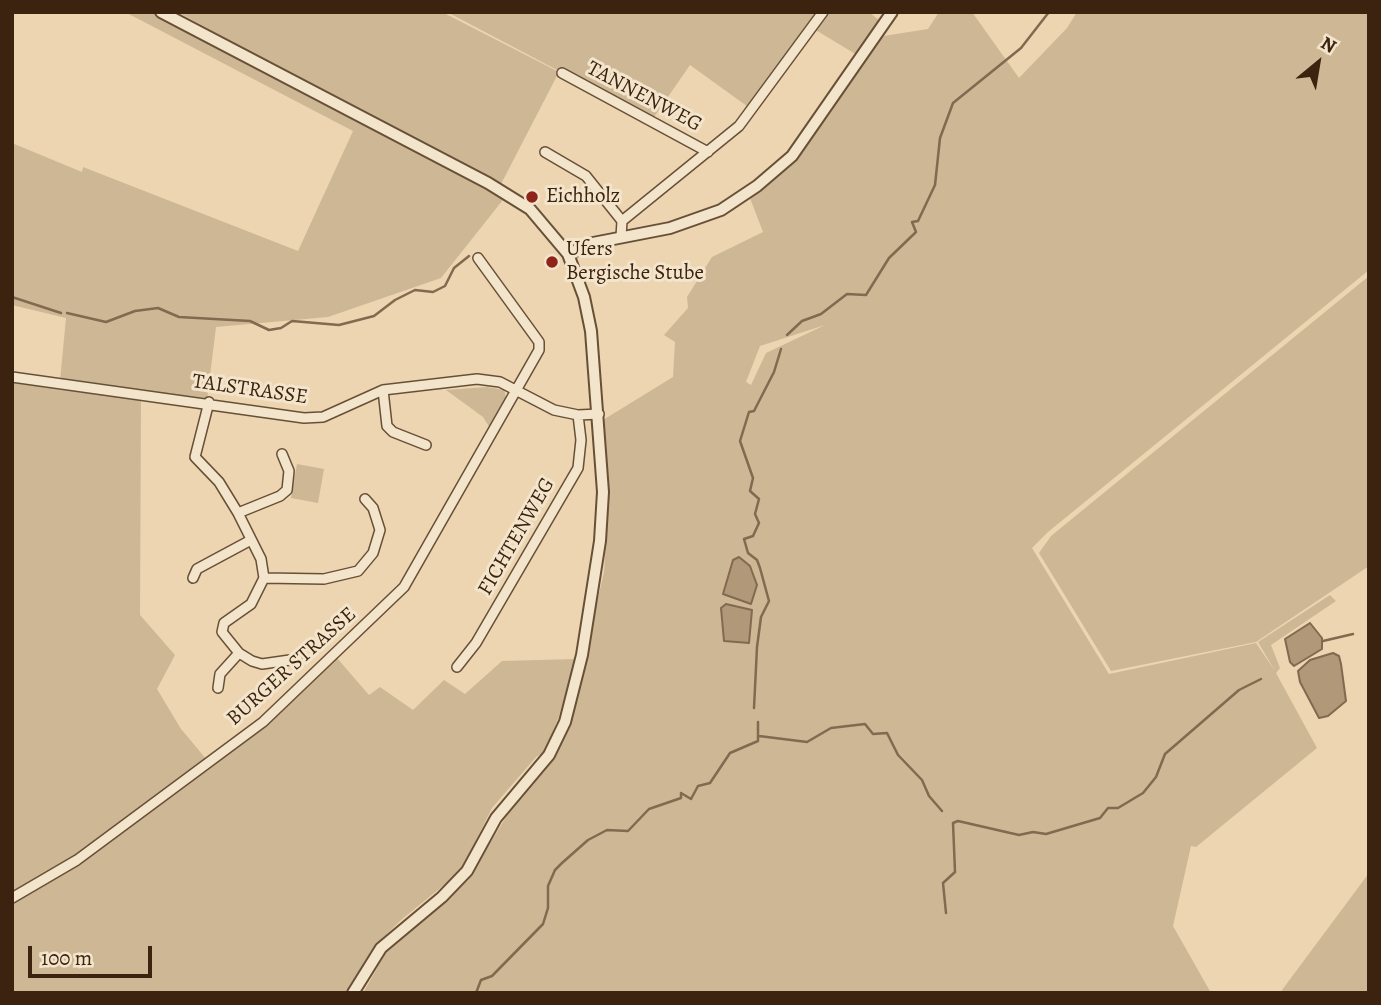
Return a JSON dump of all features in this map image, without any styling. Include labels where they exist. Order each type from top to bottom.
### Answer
[{"type":"street","points":[[161,12],[513,196],[541,219],[568,254],[584,297],[592,331],[603,492],[597,573],[574,690],[557,739],[537,771],[503,808],[462,877],[382,948],[353,993]]},
{"type":"street","points":[[622,221],[739,125],[823,12]]},
{"type":"street","points":[[568,254],[593,243],[670,228],[721,209],[779,169],[800,146],[892,12]]},
{"type":"street","name":"TANNENWEG","points":[[562,73],[708,152]]},
{"type":"street","points":[[545,152],[586,176],[622,221],[621,237]]},
{"type":"street","points":[[478,258],[539,342],[539,350],[517,389]]},
{"type":"street","name":"TALSTRASSE","points":[[12,377],[209,402],[304,418],[323,417],[383,390],[477,379],[494,380],[517,389],[554,411],[578,415],[599,414]]},
{"type":"street","name":"BURGER STRASSE","points":[[12,898],[77,860],[263,722],[370,622],[404,587],[517,389]]},
{"type":"street","points":[[383,390],[387,426],[393,432],[426,445]]},
{"type":"street","points":[[209,402],[195,457],[219,482],[238,513],[261,559],[264,578],[251,604],[221,628],[239,653],[262,664],[297,659]]},
{"type":"street","name":"FICHTENWEG","points":[[457,667],[477,643],[578,468],[578,415]]},
{"type":"street","points":[[238,513],[279,496],[286,490],[289,471],[282,454]]},
{"type":"street","points":[[264,578],[324,579],[358,571],[370,559],[380,530],[373,508],[365,499]]},
{"type":"street","points":[[193,578],[197,569],[251,540]]},
{"type":"street","points":[[218,688],[220,674],[239,653]]},
{"type":"shaded area","points":[[125,12],[157,12],[506,196],[441,278],[328,317],[216,327],[207,400],[60,381],[66,318],[12,305],[12,143],[82,172],[83,167],[298,251],[353,131]]},
{"type":"shaded area","points":[[178,12],[442,12],[559,72],[501,184],[421,146]]},
{"type":"shaded area","points":[[447,12],[869,12],[880,21],[857,55],[809,26],[751,109],[690,65],[652,120]]},
{"type":"shaded area","points":[[939,12],[972,12],[1019,78],[1067,28],[1077,12],[1369,12],[1369,270],[1048,532],[1032,548],[1109,674],[1256,643],[1275,671],[1258,642],[1330,595],[1336,601],[1271,645],[1280,668],[1276,673],[1317,748],[1196,847],[1191,846],[1173,926],[1211,993],[363,993],[387,951],[468,880],[506,817],[552,762],[569,724],[604,572],[609,493],[603,420],[673,377],[675,342],[664,335],[688,308],[687,297],[712,257],[763,232],[750,198],[797,160],[877,37],[928,29]],"holes":[[[825,325],[766,353],[751,385],[746,382],[760,346]]]},
{"type":"shaded area","points":[[1369,276],[1369,566],[1256,642],[1111,671],[1039,553],[1051,536]]},
{"type":"shaded area","points":[[12,381],[60,390],[141,396],[140,615],[175,655],[157,689],[181,729],[207,760],[95,844],[12,896]]},
{"type":"shaded area","points":[[487,387],[504,390],[506,397],[490,428],[483,417],[446,390]]},
{"type":"shaded area","points":[[297,464],[324,469],[318,503],[291,498]]},
{"type":"shaded area","points":[[739,557],[750,566],[757,585],[751,604],[723,594],[733,560]]},
{"type":"shaded area","points":[[726,604],[752,610],[749,643],[724,641],[721,608]]},
{"type":"shaded area","points":[[1310,623],[1322,638],[1322,649],[1294,666],[1290,662],[1285,639]]},
{"type":"shaded area","points":[[1333,653],[1339,656],[1346,701],[1328,716],[1319,718],[1300,682],[1298,671],[1310,660]]},
{"type":"shaded area","points":[[337,658],[369,695],[380,687],[413,710],[444,680],[465,694],[502,661],[576,659],[558,719],[544,752],[536,757],[492,808],[465,863],[455,876],[401,920],[373,948],[346,993],[12,993],[12,900],[83,860],[211,766],[282,711]]},
{"type":"shaded area","points":[[1369,873],[1369,993],[1280,993],[1285,986]]},
{"type":"waterway","points":[[787,335],[802,321],[821,314],[847,294],[866,295],[889,258],[916,232],[912,222],[918,221],[935,185],[940,138],[953,103],[1021,48],[1049,12]]},
{"type":"waterway","points":[[67,313],[106,322],[135,311],[158,308],[179,317],[250,321],[269,330],[281,328],[292,321],[339,325],[374,316],[395,300],[415,290],[433,292],[445,286],[454,268],[469,256]]},
{"type":"waterway","points":[[12,297],[61,313]]},
{"type":"waterway","points":[[754,708],[761,617],[769,601],[757,560],[748,553],[744,539],[753,536],[759,523],[755,514],[759,499],[750,491],[753,478],[740,441],[749,412],[754,411],[774,372],[781,349]]},
{"type":"waterway","points":[[1323,641],[1353,634]]},
{"type":"waterway","points":[[946,913],[943,883],[955,872],[953,823],[958,821],[1019,835],[1033,832],[1046,834],[1100,818],[1108,808],[1118,808],[1143,793],[1156,777],[1165,754],[1239,690],[1261,679]]},
{"type":"waterway","points":[[476,993],[481,980],[492,976],[543,924],[548,908],[548,886],[555,870],[562,863],[588,840],[607,830],[628,831],[649,809],[681,798],[681,793],[691,799],[698,786],[710,783],[730,753],[758,741],[758,722]]},
{"type":"waterway","points":[[759,736],[807,742],[831,728],[865,724],[873,734],[887,733],[898,755],[922,780],[929,796],[942,811]]},
{"type":"place","name":"Eichholz","points":[[532,197]]},
{"type":"place","name":"Ufers Bergische Stube","points":[[552,262]]}]
